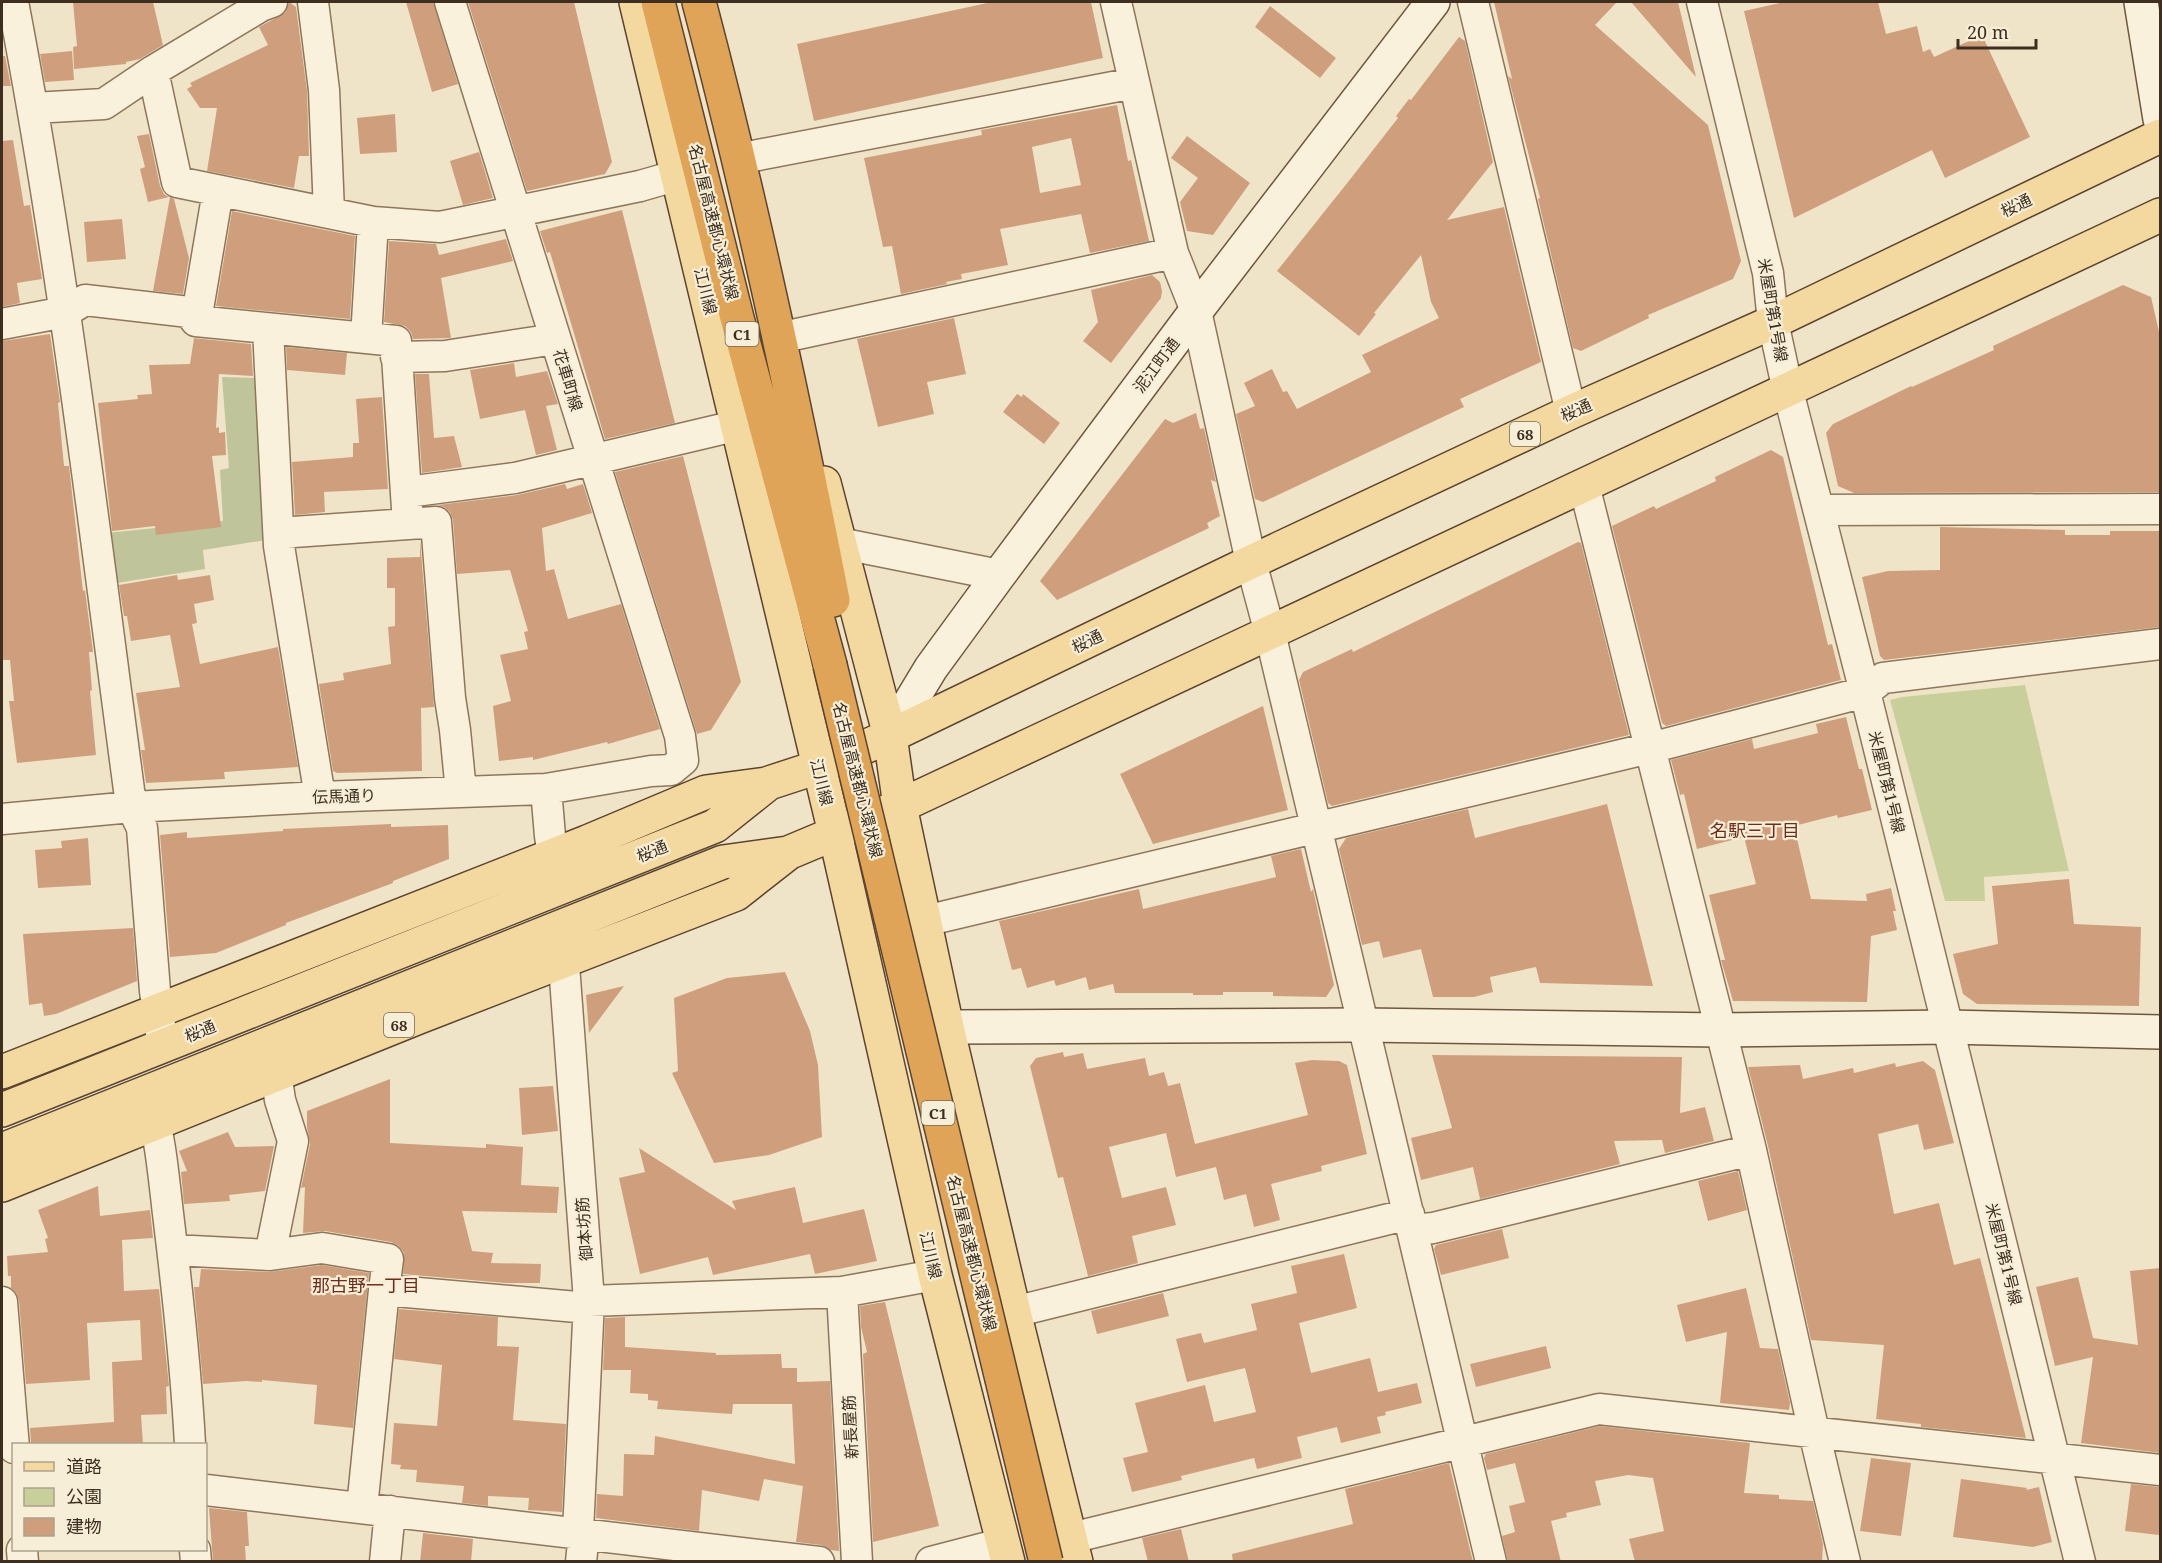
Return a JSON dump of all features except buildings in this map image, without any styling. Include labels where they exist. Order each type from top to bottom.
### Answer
[{"type":"highway","name":"名古屋高速都心環状線","points":[[658,2],[737,318],[830,665],[1046,1562]]},
{"type":"highway","points":[[699,2],[727,109],[811,483],[835,608],[830,665]]},
{"type":"main road","name":"江川線","points":[[636,2],[835,832],[935,1275],[1006,1552]]},
{"type":"main road","points":[[711,2],[753,156],[788,336],[890,736],[900,806],[947,1027],[1073,1550]]},
{"type":"main road","name":"桜通","points":[[2,1110],[715,826],[769,783],[818,767],[890,736],[1251,562],[1571,412],[1773,322],[2160,136]]},
{"type":"main road","name":"68","points":[[2,1150],[276,1074],[736,894],[788,853],[900,806],[2160,215]]},
{"type":"main road","name":"68","points":[[2,1072],[554,855],[705,792],[769,783]]},
{"type":"main road","name":"68","points":[[2,1185],[272,1042],[723,862],[788,853]]},
{"type":"street","points":[[13,2],[33,108],[65,312],[132,807],[142,828],[163,1046]]},
{"type":"street","points":[[33,108],[104,104],[153,71],[261,6],[272,2]]},
{"type":"street","points":[[313,2],[324,90],[329,212]]},
{"type":"street","name":"花車町線","points":[[450,2],[680,736],[683,760]]},
{"type":"street","points":[[1116,2],[1173,253],[1196,311],[1251,562],[1270,633],[1491,1562]]},
{"type":"street","name":"泥江町通","points":[[890,736],[932,668],[999,574],[1196,311],[1433,2]]},
{"type":"street","points":[[1473,2],[1571,412]]},
{"type":"street","name":"米屋町第1号線","points":[[1702,2],[1768,273],[1773,322],[1788,391],[1865,692],[2080,1562]]},
{"type":"street","points":[[2141,2],[2160,119]]},
{"type":"street","points":[[153,71],[177,182],[374,222],[440,227],[640,186],[678,175]]},
{"type":"street","points":[[753,156],[1134,83]]},
{"type":"street","points":[[196,321],[218,191]]},
{"type":"street","points":[[366,339],[374,222]]},
{"type":"street","points":[[788,336],[1173,253]]},
{"type":"street","points":[[2,324],[65,312],[85,300],[189,312],[196,321],[366,339],[396,349],[445,356],[555,339]]},
{"type":"street","points":[[268,329],[279,533],[320,797]]},
{"type":"street","points":[[396,349],[408,524]]},
{"type":"street","points":[[407,492],[515,478],[739,425]]},
{"type":"street","points":[[1584,485],[1751,1150],[1845,1562]]},
{"type":"street","points":[[1819,510],[2160,509]]},
{"type":"street","points":[[279,533],[436,522],[450,698],[461,792]]},
{"type":"street","points":[[839,543],[999,574]]},
{"type":"street","points":[[925,921],[1650,748],[1865,692],[1883,678],[2160,644]]},
{"type":"street","name":"伝馬通り","points":[[2,819],[132,807],[320,797],[546,789],[651,771],[671,770],[683,760]]},
{"type":"street","points":[[546,789],[559,889]]},
{"type":"street","name":"御本坊筋","points":[[561,926],[589,1301],[581,1542]]},
{"type":"street","points":[[947,1027],[1364,1025],[1720,1030],[1948,1027],[2160,1032]]},
{"type":"street","points":[[270,1255],[293,1141],[280,1100],[272,1042]]},
{"type":"street","points":[[152,1107],[173,1251],[184,1349],[190,1443]]},
{"type":"street","points":[[1014,1312],[1411,1222],[1445,1225],[1751,1150]]},
{"type":"street","points":[[173,1251],[270,1255],[322,1248],[388,1259],[384,1290],[376,1509],[385,1562]]},
{"type":"street","points":[[384,1290],[577,1306],[589,1301],[842,1292],[935,1275]]},
{"type":"street","name":"新長屋筋","points":[[842,1292],[857,1562]]},
{"type":"street","points":[[2,1302],[14,1443]]},
{"type":"street","points":[[1073,1550],[1463,1442],[1599,1409],[2160,1470]]},
{"type":"street","points":[[207,1490],[376,1509],[581,1542],[819,1562]]},
{"type":"street","points":[[930,1562],[1006,1552]]},
{"type":"green space","points":[[222,377],[256,378],[266,540],[203,550],[205,569],[117,583],[107,533],[223,521],[220,470],[229,468]]},
{"type":"green space","points":[[2025,685],[2069,871],[1984,877],[1985,901],[1945,901],[1890,700]]},
{"type":"district","name":"名駅三丁目","points":[[1755,830]]},
{"type":"district","name":"那古野一丁目","points":[[366,1285]]}]
